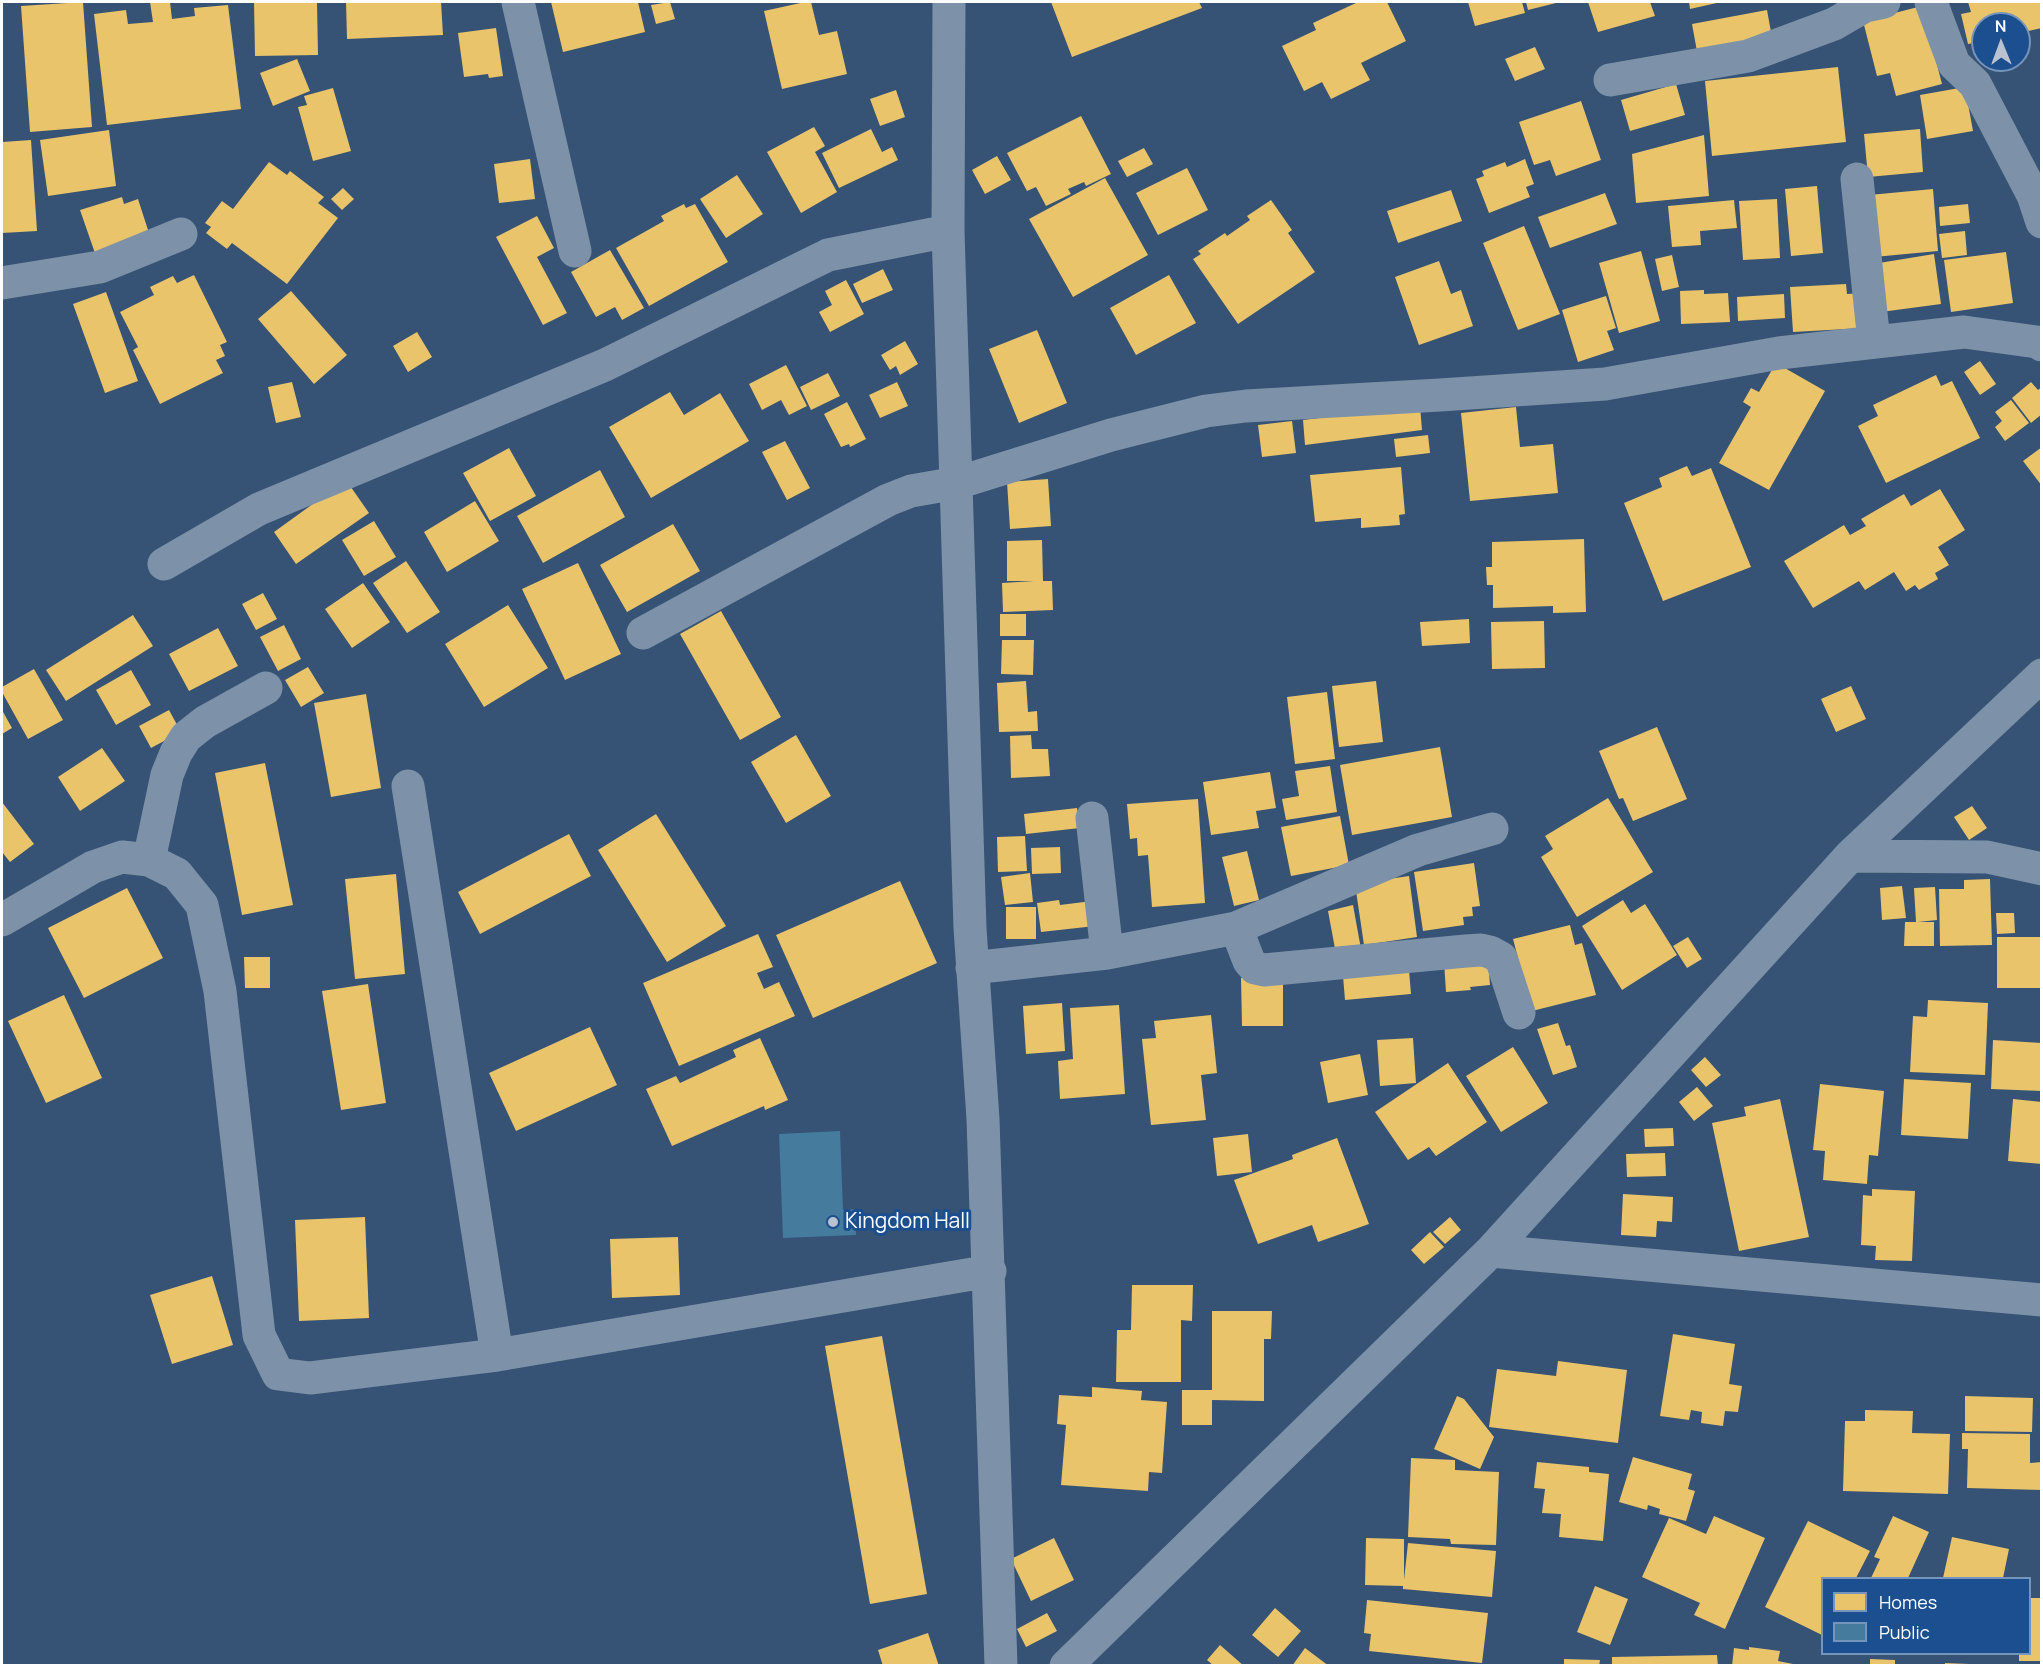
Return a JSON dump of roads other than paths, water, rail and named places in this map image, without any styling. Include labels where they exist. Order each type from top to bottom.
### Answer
[{"type":"street","points":[[518,2],[576,251]]},
{"type":"street","points":[[949,2],[948,231],[972,968],[984,1119],[990,1271],[1001,1665]]},
{"type":"street","points":[[1610,80],[1748,56],[1834,24],[1865,6],[1884,2]]},
{"type":"street","points":[[1931,2],[1954,64],[1975,84],[2033,195],[2042,222]]},
{"type":"street","points":[[1857,179],[1874,342]]},
{"type":"street","points":[[164,564],[259,509],[605,365],[828,255],[948,231]]},
{"type":"street","points":[[2,283],[100,267],[181,234]]},
{"type":"street","points":[[643,633],[888,500],[911,492],[957,483],[1111,435],[1206,411],[1246,406],[1605,384],[1779,353],[1964,332],[2040,338]]},
{"type":"street","points":[[1066,1665],[1491,1251],[1850,856],[2042,675]]},
{"type":"street","points":[[149,860],[167,775],[186,737],[205,723],[266,688]]},
{"type":"street","points":[[408,786],[496,1355]]},
{"type":"street","points":[[1092,818],[1107,953]]},
{"type":"street","points":[[972,968],[1107,953],[1236,928],[1418,850],[1492,829]]},
{"type":"street","points":[[1850,856],[1987,857],[2042,868]]},
{"type":"street","points":[[2,920],[93,867],[122,857],[149,860],[177,874],[202,905],[220,991],[259,1335],[278,1374],[310,1378],[496,1355],[990,1271]]},
{"type":"street","points":[[1236,928],[1249,961],[1255,968],[1264,970],[1466,951],[1490,952],[1501,958],[1519,1013]]},
{"type":"street","points":[[1491,1251],[2042,1300]]},
{"type":"place","name":"Kingdom Hall","points":[[833,1222]]}]
